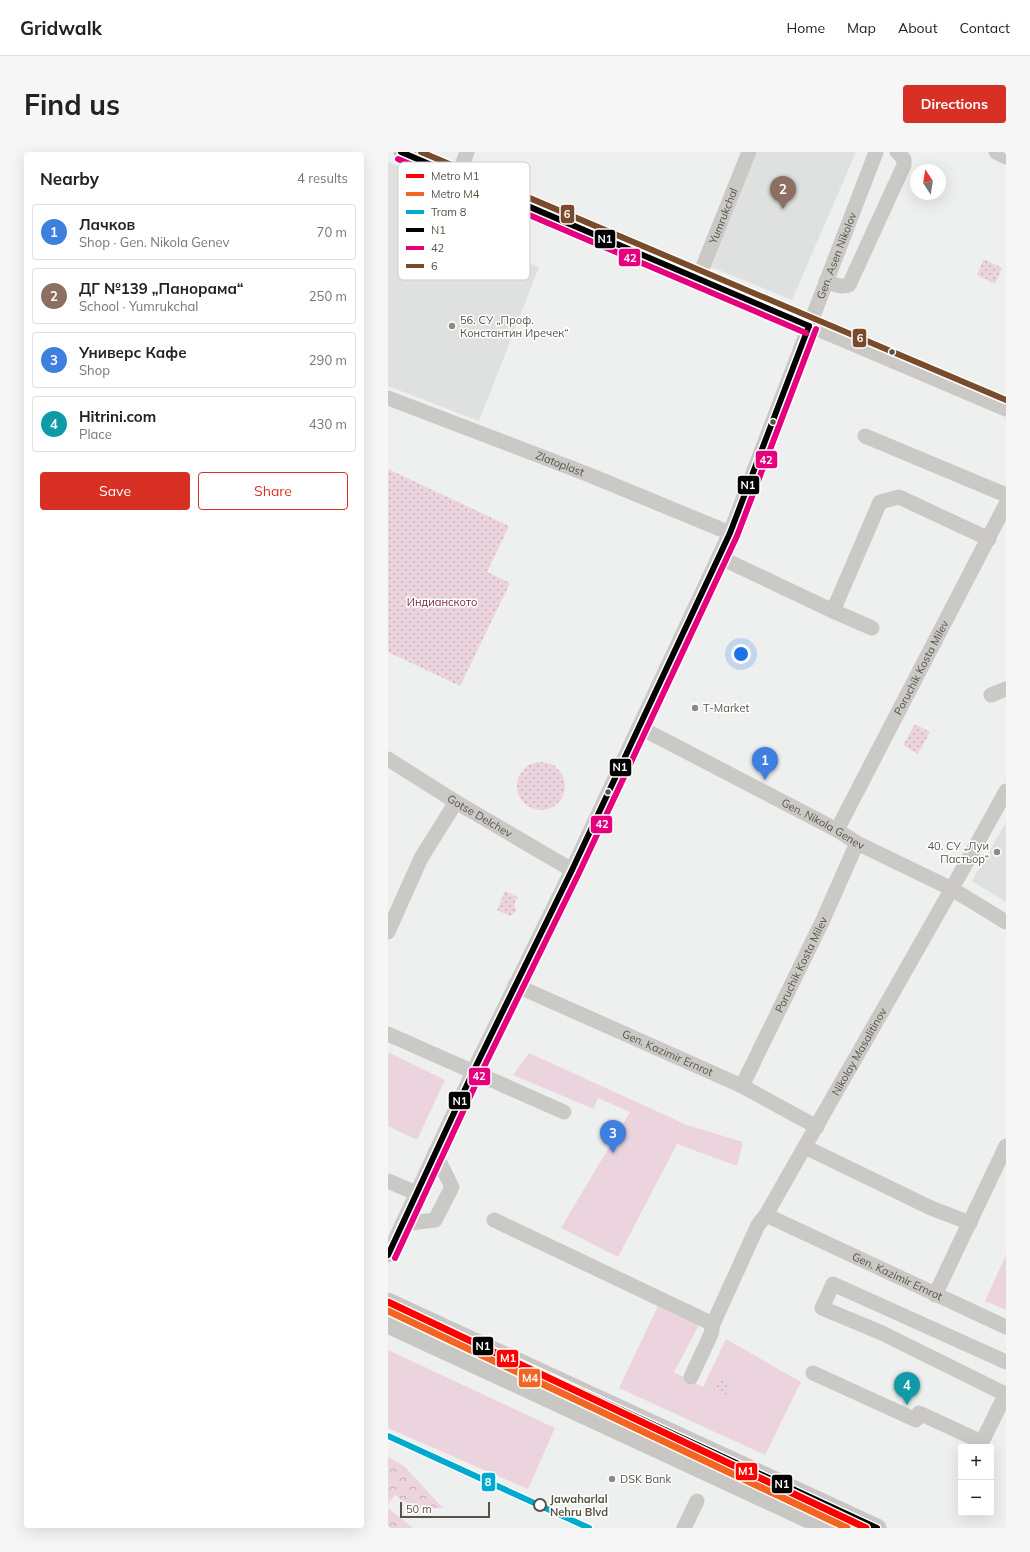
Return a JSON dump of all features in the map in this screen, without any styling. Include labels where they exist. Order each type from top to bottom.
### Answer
[{"type":"main road","points":[[388,1302],[877,1528]]},
{"type":"main road","points":[[388,1324],[828,1528]]},
{"type":"street","points":[[401,152],[425,162]]},
{"type":"street","points":[[463,162],[467,152]]},
{"type":"street","name":"Yumrukchal","points":[[698,279],[749,152]]},
{"type":"street","name":"Gen. Asen Nikolov","points":[[388,1255],[473,1072],[572,870],[730,533],[876,152]]},
{"type":"street","points":[[826,281],[844,287],[849,285],[904,165],[904,159],[897,152]]},
{"type":"street","points":[[996,152],[1006,157]]},
{"type":"street","points":[[530,207],[1006,409]]},
{"type":"street","name":"Zlatoplast","points":[[388,398],[587,474],[730,533]]},
{"type":"street","points":[[865,436],[1006,496]]},
{"type":"street","points":[[833,611],[880,502],[899,497],[989,539]]},
{"type":"street","name":"Poruchik Kosta Milev","points":[[837,830],[1006,504]]},
{"type":"street","points":[[719,557],[872,628]]},
{"type":"street","points":[[991,695],[1006,689]]},
{"type":"street","name":"Gen. Nikola Genev","points":[[639,727],[837,830],[857,843],[952,889],[1006,922]]},
{"type":"street","name":"Gotse Delchev","points":[[388,759],[456,802],[572,870]]},
{"type":"street","name":"Nikolay Masalitinov","points":[[691,1377],[711,1334],[713,1324],[758,1225],[766,1215],[804,1147],[817,1127],[1006,791]]},
{"type":"street","points":[[388,932],[421,858],[456,802]]},
{"type":"street","name":"Poruchik Kosta Milev","points":[[742,1086],[822,922],[857,843]]},
{"type":"street","name":"Gen. Kazimir Ernrot","points":[[515,985],[742,1086],[817,1127]]},
{"type":"street","points":[[388,1034],[564,1112]]},
{"type":"street","points":[[935,1294],[1006,1146]]},
{"type":"street","points":[[804,1147],[931,1208],[970,1223]]},
{"type":"street","points":[[402,1224],[435,1220],[452,1187],[435,1153]]},
{"type":"street","points":[[388,1181],[416,1193]]},
{"type":"street","name":"Gen. Kazimir Ernrot","points":[[766,1215],[1006,1327]]},
{"type":"street","points":[[494,1220],[713,1324]]},
{"type":"street","points":[[813,1373],[916,1420],[919,1413],[982,1442],[1006,1394],[882,1333],[822,1308],[833,1284],[1006,1362]]},
{"type":"street","points":[[684,1528],[697,1501]]},
{"type":"shaded area","points":[[757,152],[856,152],[792,300],[711,267]]},
{"type":"shaded area","name":"56. СУ „Проф. Константин Иречек“","points":[[388,162],[398,166],[398,280],[530,280],[530,263],[539,267],[479,421],[388,386]]},
{"type":"shaded area","name":"40. СУ „Луи Пастьор“","points":[[1006,822],[1006,902],[972,881]]},
{"type":"green space","points":[[984,259],[1002,268],[995,284],[977,275]]},
{"type":"green space","name":"Индианското","points":[[388,469],[509,526],[487,572],[510,583],[460,686],[388,652]]},
{"type":"green space","points":[[915,724],[930,732],[918,754],[903,745]]},
{"type":"green space","points":[[536,762],[546,762],[558,769],[565,781],[565,791],[558,803],[546,810],[536,810],[528,806],[521,799],[517,791],[517,781],[521,773],[528,766]]},
{"type":"green space","points":[[505,891],[518,897],[514,904],[516,911],[510,916],[497,910]]},
{"type":"green space","points":[[388,1052],[445,1080],[417,1140],[388,1126]]},
{"type":"green space","points":[[529,1053],[687,1125],[743,1142],[737,1166],[677,1144],[618,1257],[561,1228],[630,1112],[598,1098],[594,1109],[513,1075]]},
{"type":"green space","points":[[1006,1255],[1006,1310],[985,1301]]},
{"type":"green space","points":[[658,1306],[699,1325],[674,1372],[703,1387],[726,1339],[801,1382],[765,1455],[619,1388]]},
{"type":"green space","points":[[388,1350],[555,1428],[528,1489],[388,1428]]},
{"type":"green space","points":[[718,1379],[731,1384],[726,1395],[714,1390]]},
{"type":"green space","points":[[388,1457],[404,1466],[443,1508],[413,1508],[395,1495],[388,1504]]},
{"type":"green space","points":[[388,1508],[413,1528],[388,1528]]},
{"type":"metro line","name":"M1","points":[[388,1302],[866,1528]]},
{"type":"metro line","name":"M4","points":[[388,1311],[847,1528]]},
{"type":"tram line","name":"8","points":[[388,1436],[589,1528]]},
{"type":"transit line","name":"N1","points":[[401,152],[424,162]]},
{"type":"transit line","name":"6","points":[[421,152],[445,162]]},
{"type":"transit line","name":"42","points":[[398,159],[405,162]]},
{"type":"transit line","name":"6","points":[[530,198],[1006,400]]},
{"type":"transit line","name":"N1","points":[[530,207],[809,326]]},
{"type":"transit line","name":"42","points":[[530,215],[806,333]]},
{"type":"transit line","name":"N1","points":[[388,1255],[473,1072],[572,870],[730,533],[809,326]]},
{"type":"transit line","name":"42","points":[[395,1258],[480,1075],[579,873],[737,536],[816,329]]},
{"type":"transit line","name":"N1","points":[[388,1302],[877,1528]]},
{"type":"place","name":"ДГ №139 „Панорама“","points":[[783,209]]},
{"type":"place","name":"56. СУ „Проф. Константин Иречек“","points":[[452,326]]},
{"type":"place","name":"T-Market","points":[[695,708]]},
{"type":"place","name":"Лачков","points":[[765,780]]},
{"type":"place","name":"40. СУ „Луи Пастьор“","points":[[997,852]]},
{"type":"place","name":"Универс Кафе","points":[[613,1153]]},
{"type":"place","name":"Hitrini.com","points":[[907,1405]]},
{"type":"place","name":"DSK Bank","points":[[612,1479]]},
{"type":"place","name":"Jawaharlal Nehru Blvd","points":[[540,1505]]}]
